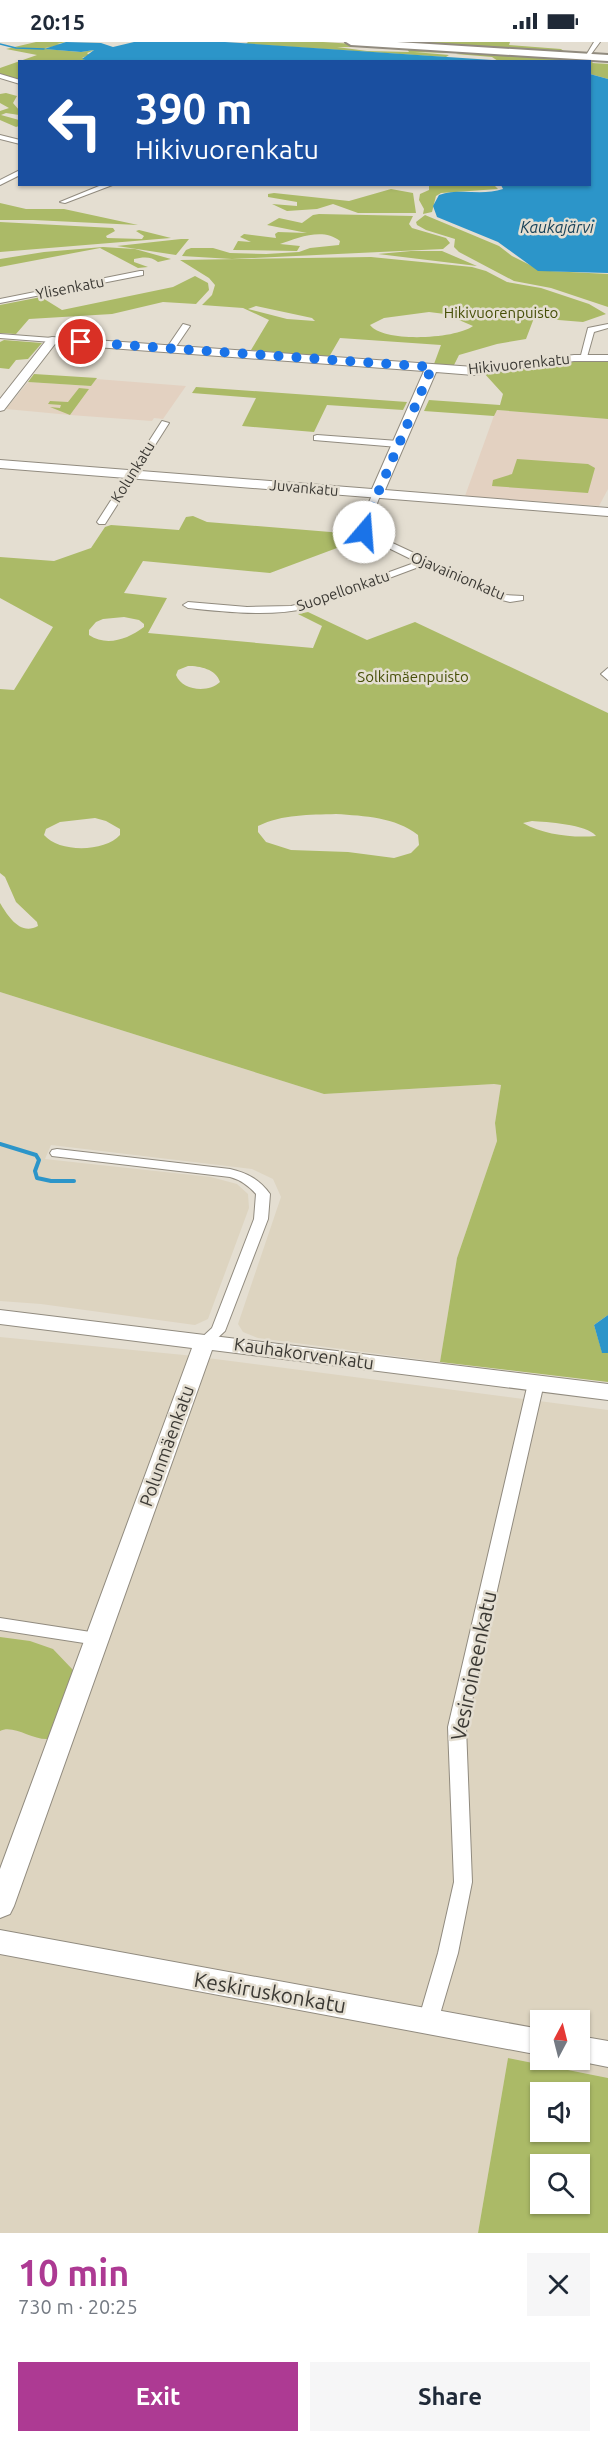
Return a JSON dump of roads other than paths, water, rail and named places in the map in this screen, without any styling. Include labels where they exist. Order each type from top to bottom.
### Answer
[{"type":"main road","points":[[351,42],[608,58]]},
{"type":"street","points":[[588,56],[597,42]]},
{"type":"street","points":[[0,76],[18,81]]},
{"type":"street","points":[[0,137],[18,142]]},
{"type":"street","points":[[1,183],[18,173]]},
{"type":"street","points":[[63,202],[107,186]]},
{"type":"street","name":"Ylisenkatu","points":[[0,301],[140,273]]},
{"type":"street","points":[[170,349],[186,326]]},
{"type":"street","points":[[583,357],[593,328],[608,326]]},
{"type":"street","points":[[590,334],[608,332]]},
{"type":"street","name":"Hikivuorenkatu","points":[[0,336],[482,370],[583,357],[608,358]]},
{"type":"street","points":[[0,407],[52,340]]},
{"type":"street","name":"Ojavainionkatu","points":[[432,367],[377,493],[363,527],[364,532],[372,538],[501,597],[520,598]]},
{"type":"street","name":"Kolunkatu","points":[[102,522],[165,423]]},
{"type":"street","points":[[317,438],[398,444]]},
{"type":"street","name":"Juvankatu","points":[[0,464],[608,512]]},
{"type":"street","name":"Suopellonkatu","points":[[188,605],[264,612],[291,610],[424,562]]},
{"type":"street","points":[[608,671],[606,674],[608,677]]},
{"type":"street","name":"Polunmäenkatu","points":[[0,1906],[205,1341],[218,1331],[261,1219],[263,1194],[249,1178],[230,1173],[57,1153]]},
{"type":"street","name":"Kauhakorvenkatu","points":[[0,1317],[608,1392]]},
{"type":"street","name":"Vesiroineenkatu","points":[[428,2021],[448,1953],[464,1882],[457,1727],[536,1383]]},
{"type":"street","points":[[0,1624],[97,1639]]},
{"type":"street","name":"Keskiruskonkatu","points":[[0,1942],[530,2040]]},
{"type":"street","points":[[590,2051],[608,2054]]},
{"type":"water","points":[[66,42],[101,43],[113,47],[134,42],[225,42],[492,60],[85,60],[82,59],[94,50],[81,52],[44,49]]},
{"type":"water","name":"Kaukajärvi","points":[[591,74],[608,79],[608,273],[538,271],[498,242],[437,217],[433,206],[439,195],[447,193],[488,192],[503,189],[502,186],[591,186]]},
{"type":"water","points":[[608,1315],[608,1353],[602,1353],[594,1325]]},
{"type":"waterway","points":[[0,44],[16,48],[44,49]]},
{"type":"waterway","points":[[0,1144],[36,1155],[39,1160],[35,1171],[37,1178],[51,1181],[74,1181]]},
{"type":"park label","name":"Hikivuorenpuisto","points":[[501,313]]},
{"type":"park label","name":"Solkimäenpuisto","points":[[413,677]]}]
